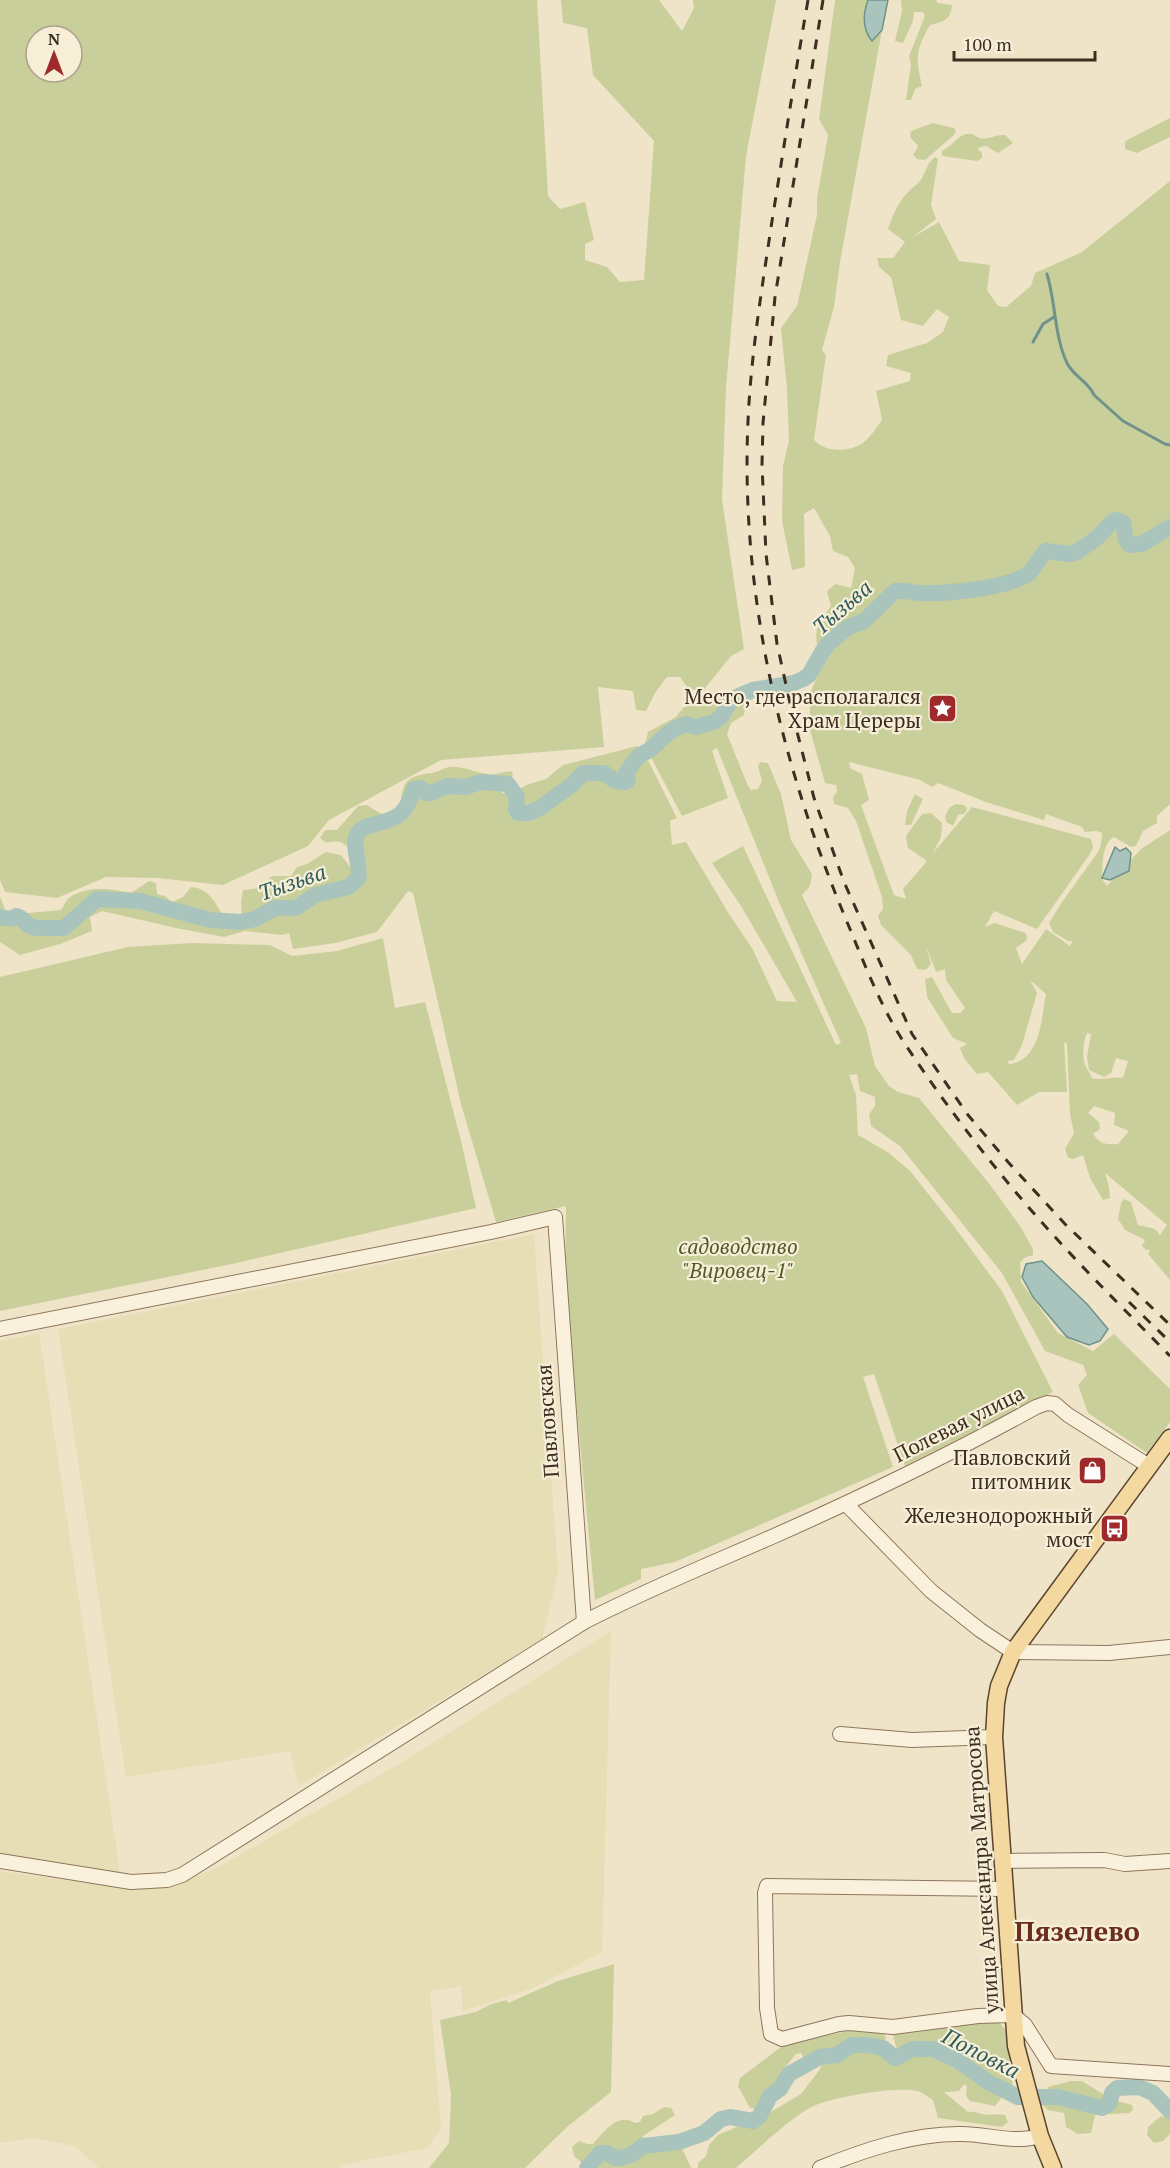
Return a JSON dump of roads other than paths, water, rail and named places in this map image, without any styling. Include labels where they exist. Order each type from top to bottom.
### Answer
[{"type":"main road","name":"улица Александра Матросова","points":[[1053,2168],[1032,2111],[1020,2061],[1013,2015],[994,1737],[996,1703],[999,1686],[1013,1652],[1170,1438]]},
{"type":"street","name":"Павловская","points":[[0,1329],[480,1234],[555,1217],[584,1623]]},
{"type":"street","name":"Полевая улица","points":[[846,1504],[976,1441],[1047,1403],[1055,1404],[1068,1415],[1149,1466]]},
{"type":"street","points":[[0,1861],[131,1882],[166,1880],[182,1875],[584,1623],[626,1600],[846,1504],[931,1590],[980,1630],[1013,1652],[1109,1653],[1170,1647]]},
{"type":"street","points":[[840,1734],[912,1740],[994,1737]]},
{"type":"street","points":[[1003,1861],[1104,1860],[1125,1864],[1170,1861]]},
{"type":"street","points":[[1005,1890],[767,1886],[765,1893],[766,2008],[771,2034],[782,2039],[839,2024],[893,2027],[978,2016],[1013,2015],[1025,2025],[1050,2066],[1170,2074]]},
{"type":"street","points":[[820,2168],[867,2150],[927,2136],[962,2134],[1015,2139],[1040,2136]]},
{"type":"water","points":[[868,0],[888,0],[882,30],[872,41],[866,32],[864,21]]},
{"type":"water","points":[[1115,847],[1120,851],[1126,848],[1131,853],[1129,871],[1110,880],[1102,878]]},
{"type":"water","points":[[1042,1261],[1087,1304],[1108,1329],[1100,1341],[1089,1345],[1067,1337],[1033,1297],[1022,1277],[1026,1264]]},
{"type":"waterway","points":[[1047,274],[1057,330],[1070,368],[1089,386],[1094,395],[1123,421],[1170,445]]},
{"type":"waterway","points":[[1033,342],[1043,324],[1054,317]]},
{"type":"waterway","name":"Тызьва","points":[[0,917],[11,919],[16,916],[36,928],[64,928],[97,899],[140,901],[210,920],[239,922],[255,919],[275,908],[296,908],[315,895],[348,887],[358,879],[359,868],[355,843],[358,833],[366,827],[390,820],[400,814],[408,804],[414,789],[420,788],[426,793],[431,793],[447,786],[466,787],[480,782],[508,784],[517,797],[518,813],[529,813],[540,808],[573,784],[583,773],[604,773],[615,781],[626,782],[628,779],[626,773],[637,758],[672,731],[687,724],[696,727],[714,722],[721,717],[731,700],[741,695],[753,690],[794,683],[809,675],[829,643],[847,628],[864,621],[895,591],[947,592],[1008,583],[1029,573],[1046,551],[1070,554],[1077,552],[1117,520],[1123,523],[1126,540],[1130,545],[1142,544],[1170,527]]},
{"type":"waterway","name":"Поповка","points":[[587,2168],[600,2153],[620,2158],[631,2155],[643,2146],[679,2142],[704,2133],[721,2119],[730,2117],[753,2121],[759,2117],[770,2096],[780,2089],[789,2074],[820,2057],[837,2055],[852,2045],[883,2048],[895,2058],[913,2049],[933,2049],[957,2060],[988,2082],[1018,2097],[1058,2097],[1102,2108],[1109,2104],[1112,2093],[1117,2088],[1139,2087],[1153,2093],[1170,2111]]},
{"type":"railway","points":[[808,0],[761,296],[748,421],[747,487],[751,552],[759,616],[786,744],[804,807],[856,944],[889,1017],[905,1044],[940,1095],[1016,1192],[1084,1268],[1170,1356]]},
{"type":"railway","points":[[823,0],[775,297],[763,423],[762,465],[766,554],[777,644],[814,798],[844,882],[912,1034],[968,1115],[1008,1162],[1065,1224],[1170,1325]]},
{"type":"railway","points":[[1129,1302],[1170,1342]]},
{"type":"place","name":"Место, где располагался Храм Цереры","points":[[942,709]]},
{"type":"place","name":"Павловский питомник","points":[[1092,1470]]},
{"type":"place","name":"Железнодорожный мост","points":[[1114,1528]]},
{"type":"district","name":"Пязелево","points":[[1077,1932]]},
{"type":"park label","name":"садоводство \"Вировец-1\"","points":[[738,1259]]}]
